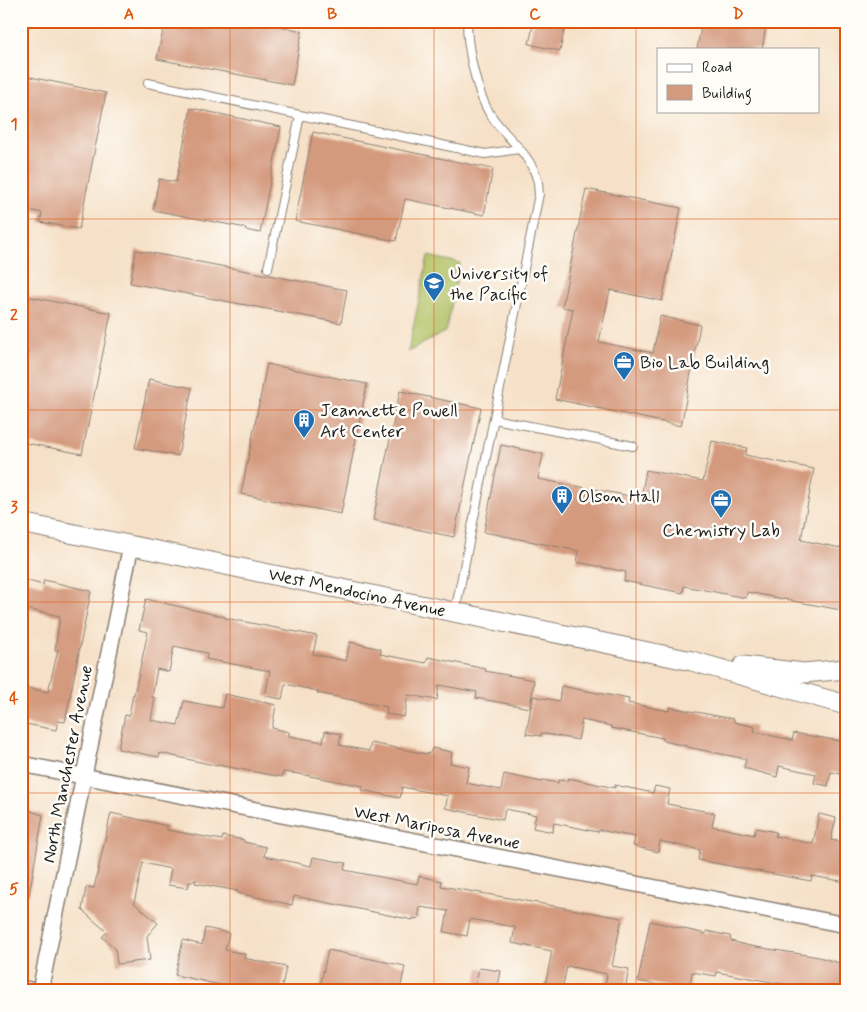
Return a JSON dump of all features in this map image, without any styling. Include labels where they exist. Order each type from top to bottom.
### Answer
[{"type":"street","name":"West Mendocino Avenue","points":[[21,523],[692,661],[846,705]]},
{"type":"street","name":"North Manchester Avenue","points":[[40,991],[131,545]]},
{"type":"street","name":"West Mendocino Avenue","points":[[692,661],[804,673],[846,669]]},
{"type":"street","name":"West Mariposa Avenue","points":[[21,764],[846,925]]},
{"type":"street","points":[[21,988],[36,991]]},
{"type":"lane","points":[[455,612],[538,194],[538,179],[530,165],[489,113],[470,57],[467,21]]},
{"type":"lane","points":[[148,83],[485,154],[519,149]]},
{"type":"lane","points":[[268,268],[300,116]]},
{"type":"lane","points":[[494,419],[634,446]]},
{"type":"green space","points":[[428,256],[460,263],[446,331],[408,352]]},
{"type":"building","points":[[165,21],[255,21],[302,31],[292,85],[157,59]]},
{"type":"building","points":[[534,21],[566,21],[560,51],[529,44]]},
{"type":"building","points":[[702,21],[767,21],[762,48],[697,48]]},
{"type":"building","points":[[21,75],[106,93],[79,229],[40,222],[42,213],[21,208]]},
{"type":"building","points":[[191,108],[281,127],[260,233],[245,230],[246,228],[153,210],[159,179],[176,182]]},
{"type":"building","points":[[313,132],[493,169],[484,215],[405,199],[396,241],[295,221]]},
{"type":"building","points":[[586,189],[681,208],[662,301],[610,290],[599,342],[653,353],[660,316],[700,325],[681,426],[555,399],[573,309],[562,307]]},
{"type":"building","points":[[136,250],[347,290],[341,323],[130,283]]},
{"type":"building","points":[[21,295],[111,313],[82,454],[21,442],[21,387],[28,352],[21,351]]},
{"type":"building","name":"Jeannette Powell Art Center","points":[[267,364],[367,384],[341,514],[241,494]]},
{"type":"building","points":[[149,379],[192,388],[178,456],[135,448]]},
{"type":"building","points":[[400,391],[481,408],[454,537],[373,520]]},
{"type":"building","name":"Chemistry Lab","points":[[712,441],[747,448],[745,455],[814,469],[801,540],[846,549],[846,611],[747,592],[746,598],[684,586],[683,593],[624,581],[626,572],[577,562],[579,551],[484,532],[501,445],[543,454],[538,479],[641,498],[646,470],[703,481]]},
{"type":"building","points":[[21,579],[43,585],[44,580],[91,591],[65,722],[58,721],[56,730],[21,723],[21,687],[48,692],[58,650],[55,650],[60,616],[21,608]]},
{"type":"building","points":[[146,599],[225,618],[317,636],[313,654],[346,661],[350,642],[381,649],[380,654],[426,663],[428,657],[486,669],[485,671],[534,680],[530,708],[476,698],[477,692],[439,685],[437,700],[408,695],[404,717],[386,714],[387,707],[317,693],[318,691],[285,684],[282,699],[265,696],[270,671],[206,659],[207,653],[174,646],[169,672],[157,669],[152,697],[155,698],[151,720],[178,725],[184,701],[222,708],[225,694],[276,705],[272,728],[289,732],[289,736],[323,742],[325,731],[341,734],[339,745],[369,751],[371,743],[426,754],[430,753],[432,748],[452,752],[450,763],[469,767],[466,783],[501,790],[504,774],[542,782],[543,780],[558,783],[558,780],[568,781],[568,778],[615,788],[615,785],[653,793],[655,786],[670,789],[667,804],[715,813],[712,826],[754,835],[756,828],[776,832],[775,836],[813,844],[819,814],[836,818],[831,840],[846,843],[846,882],[812,876],[811,881],[698,860],[700,850],[660,841],[658,852],[633,846],[635,837],[599,830],[598,832],[554,823],[553,832],[533,828],[536,815],[505,809],[503,820],[445,808],[448,796],[402,787],[400,798],[362,790],[363,786],[299,774],[283,772],[282,777],[218,766],[160,753],[159,757],[118,749],[125,715],[129,716],[148,632],[139,630]]},
{"type":"building","points":[[561,686],[629,699],[628,703],[669,711],[669,707],[734,719],[734,722],[755,727],[754,732],[792,740],[794,733],[846,742],[846,775],[831,772],[828,786],[814,783],[816,774],[779,766],[777,777],[744,768],[746,759],[687,747],[663,741],[663,738],[611,728],[611,726],[582,720],[578,740],[541,733],[541,736],[526,734],[533,696],[559,701]]},
{"type":"building","points":[[21,808],[43,815],[29,895],[21,894]]},
{"type":"building","points":[[111,813],[167,826],[167,830],[222,840],[223,836],[244,840],[244,842],[266,847],[264,856],[311,866],[313,857],[346,863],[344,870],[417,884],[419,876],[442,881],[441,886],[622,918],[612,966],[629,969],[625,990],[605,986],[607,974],[567,966],[562,991],[544,991],[552,951],[512,943],[515,927],[470,919],[467,936],[444,932],[448,911],[420,907],[418,919],[413,918],[413,920],[294,896],[292,905],[238,893],[238,891],[195,883],[196,879],[189,882],[188,888],[168,885],[171,869],[143,863],[134,903],[158,923],[147,936],[150,960],[117,964],[115,948],[102,937],[107,932],[82,910],[86,887],[94,888]]},
{"type":"building","points":[[650,921],[706,934],[706,931],[730,936],[731,941],[750,946],[819,957],[846,965],[846,991],[809,991],[810,989],[717,972],[716,976],[692,972],[689,991],[638,981]]},
{"type":"building","points":[[205,928],[229,933],[225,950],[245,954],[244,958],[286,967],[281,991],[248,991],[175,975],[183,940],[202,945]]},
{"type":"building","points":[[328,950],[405,966],[400,991],[319,991]]},
{"type":"building","points":[[479,968],[501,971],[497,991],[474,991]]},
{"type":"place","name":"University of the Pacific","points":[[434,302]]},
{"type":"place","name":"Bio Lab Building","points":[[624,381]]},
{"type":"place","name":"Jeannette Powell Art Center","points":[[304,439]]},
{"type":"place","name":"Olson Hall","points":[[562,515]]},
{"type":"place","name":"Chemistry Lab","points":[[721,519]]}]
